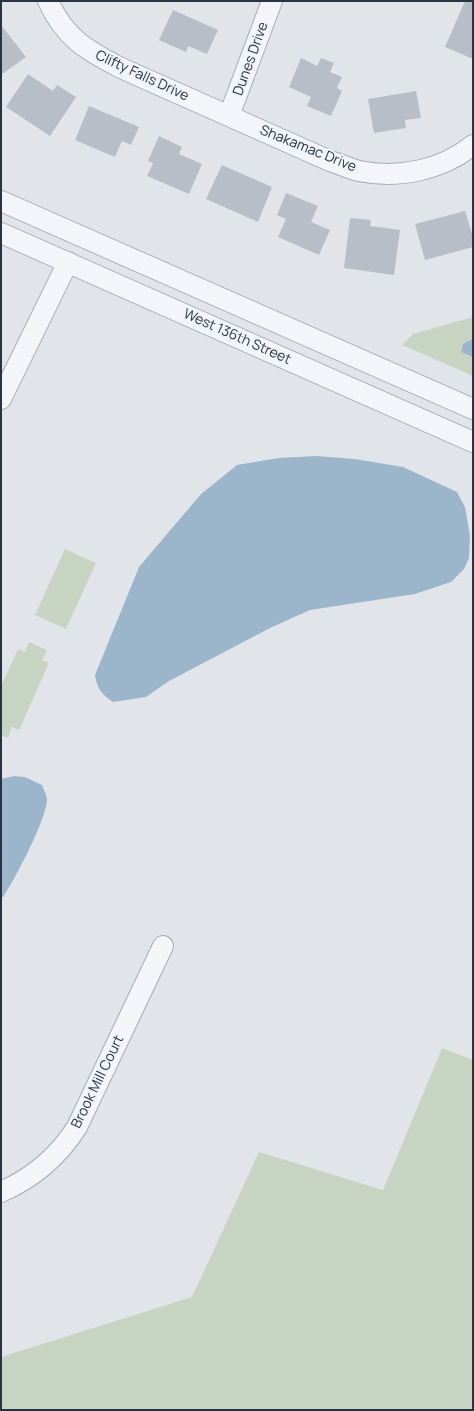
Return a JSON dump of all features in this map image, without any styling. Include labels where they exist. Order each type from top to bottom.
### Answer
[{"type":"street","name":"Clifty Falls Drive","points":[[48,1],[55,17],[71,37],[90,52],[121,68],[229,116]]},
{"type":"street","name":"Dunes Drive","points":[[229,116],[272,1]]},
{"type":"street","name":"Shakamac Drive","points":[[229,116],[330,161],[359,171],[389,175],[410,173],[449,161],[473,145]]},
{"type":"street","points":[[1,201],[473,409]]},
{"type":"street","name":"West 136th Street","points":[[1,233],[473,442]]},
{"type":"street","points":[[1,399],[68,262]]},
{"type":"street","name":"Brook Mill Court","points":[[1,1192],[35,1174],[67,1142],[77,1127],[163,946]]},
{"type":"green space","points":[[473,317],[473,376],[402,345],[413,334]]},
{"type":"green space","points":[[65,549],[96,563],[66,629],[35,615]]},
{"type":"green space","points":[[29,642],[47,650],[42,660],[49,663],[19,730],[12,727],[8,738],[1,735],[1,686],[18,649],[25,652]]},
{"type":"green space","points":[[442,1048],[473,1060],[473,1410],[1,1410],[1,1357],[192,1297],[259,1152],[383,1190]]},
{"type":"water","points":[[473,339],[473,357],[461,352],[463,344]]},
{"type":"water","points":[[317,456],[355,459],[403,467],[457,492],[465,507],[470,536],[469,558],[464,569],[451,582],[415,594],[310,610],[270,628],[169,681],[146,697],[113,702],[105,696],[98,687],[95,675],[139,567],[201,494],[237,465],[278,458]]},
{"type":"water","points":[[14,776],[25,777],[42,785],[47,800],[46,809],[36,835],[1,900],[1,779]]},
{"type":"building","points":[[465,1],[473,2],[473,59],[445,47]]},
{"type":"building","points":[[173,10],[218,30],[207,54],[188,46],[186,52],[159,40]]},
{"type":"building","points":[[1,25],[26,57],[1,75]]},
{"type":"building","points":[[301,58],[317,66],[321,58],[334,63],[330,72],[342,77],[337,88],[342,91],[331,116],[307,106],[311,97],[289,87]]},
{"type":"building","points":[[28,74],[53,91],[57,85],[76,97],[50,136],[6,107]]},
{"type":"building","points":[[416,91],[421,118],[405,120],[406,128],[374,133],[368,99]]},
{"type":"building","points":[[89,106],[139,127],[131,145],[122,141],[115,157],[75,140]]},
{"type":"building","points":[[159,136],[182,147],[179,154],[202,164],[189,194],[147,176],[153,163],[148,161]]},
{"type":"building","points":[[222,165],[272,187],[258,222],[206,199]]},
{"type":"building","points":[[286,193],[318,206],[311,222],[330,230],[319,255],[278,237],[286,219],[277,215]]},
{"type":"building","points":[[465,211],[473,237],[473,247],[425,260],[415,224]]},
{"type":"building","points":[[350,218],[371,220],[370,226],[400,230],[394,275],[344,268]]}]
